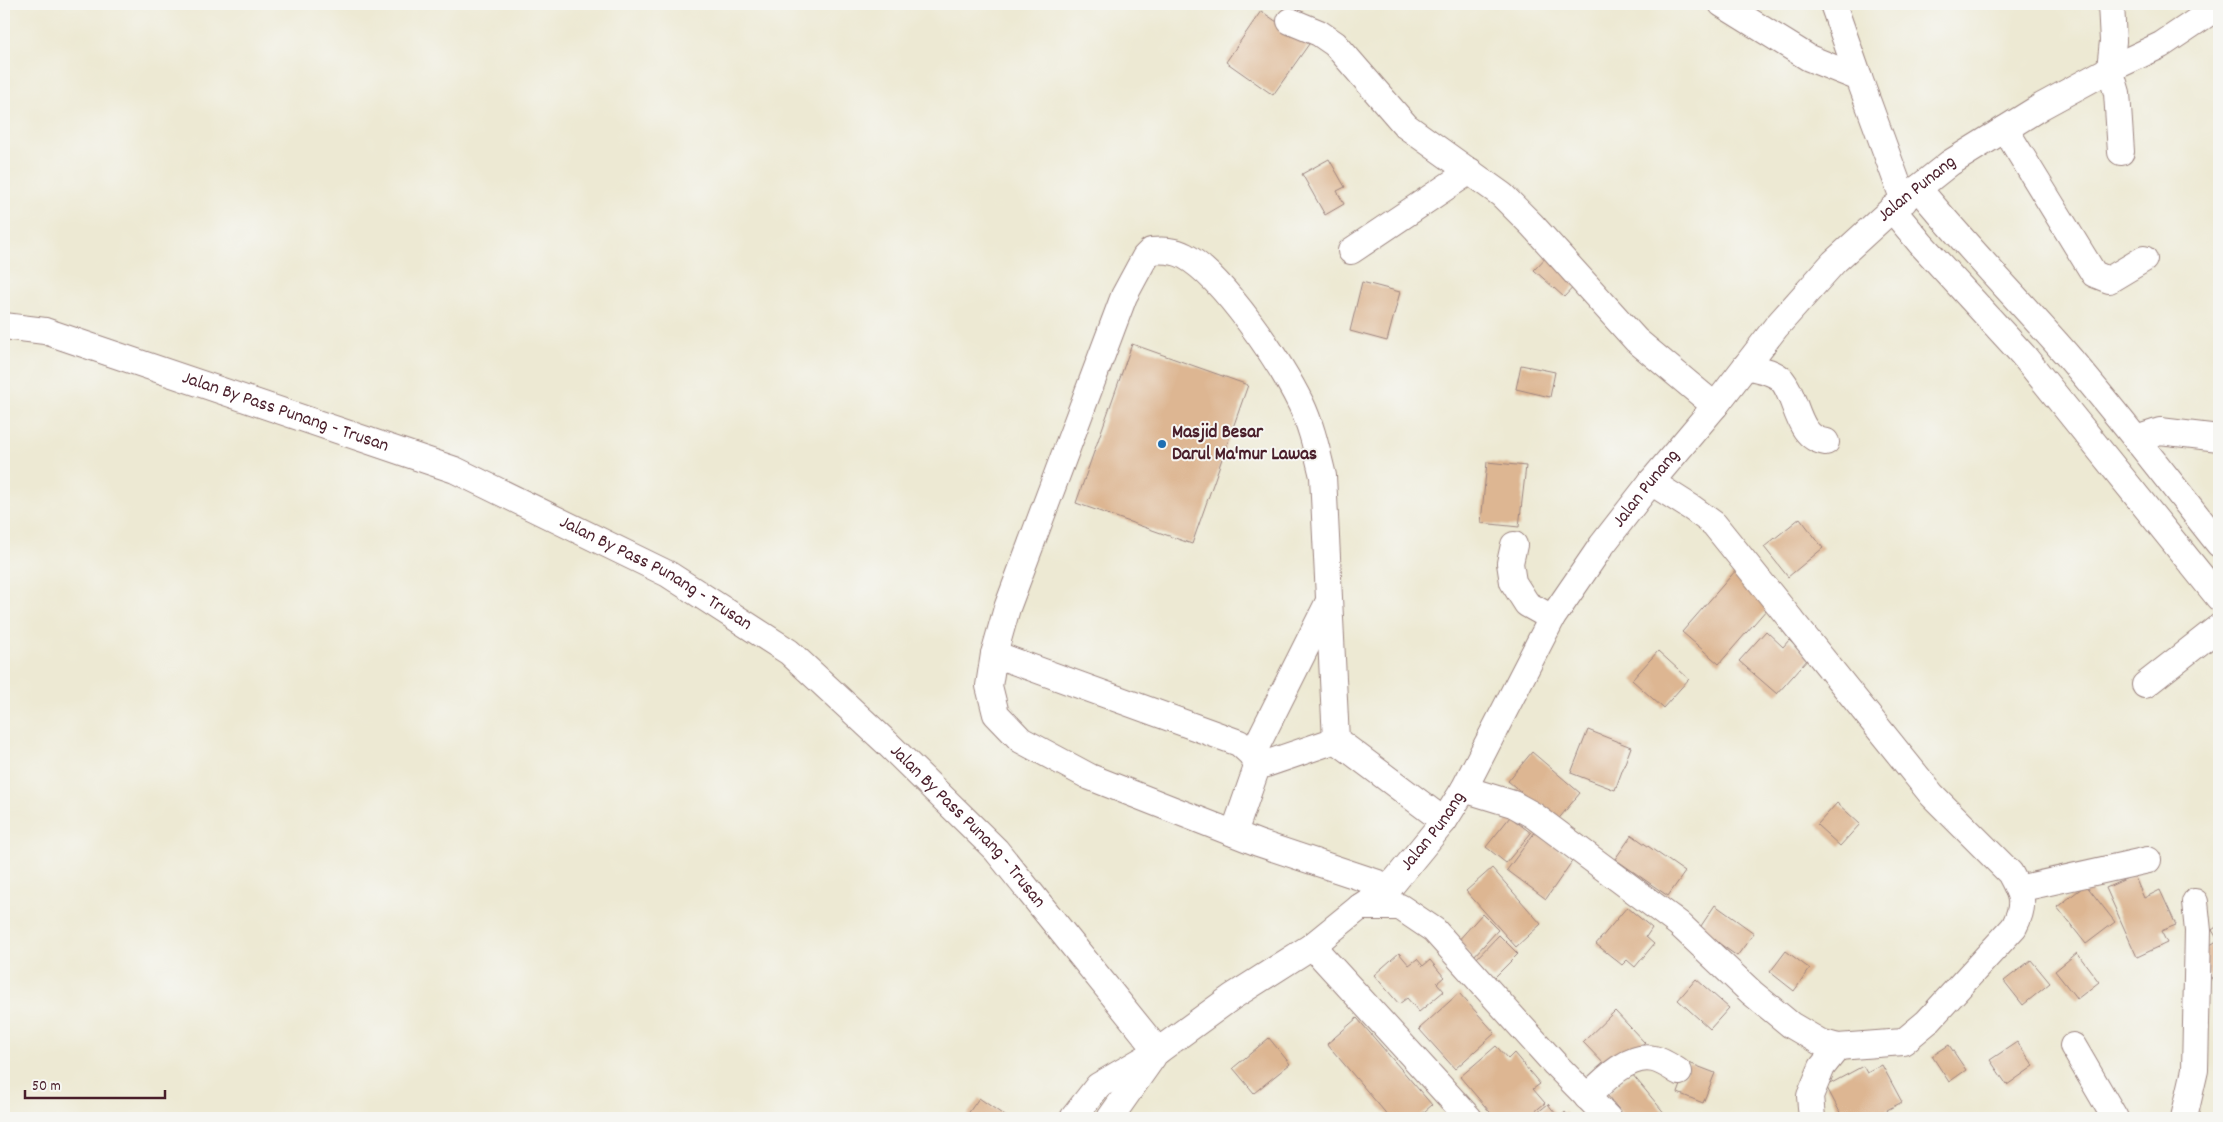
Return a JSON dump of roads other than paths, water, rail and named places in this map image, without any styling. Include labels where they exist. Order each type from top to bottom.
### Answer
[{"type":"street","points":[[1722,4],[1809,58],[1859,78]]},
{"type":"street","points":[[1833,4],[1921,244],[2023,355],[2219,598]]},
{"type":"street","points":[[2111,4],[2113,41],[2110,69],[2117,92],[2121,152]]},
{"type":"street","name":"Jalan Punang","points":[[1073,1118],[1098,1086],[1158,1051],[1232,997],[1312,946],[1360,907],[1390,887],[1444,821],[1464,789],[1552,618],[1602,545],[1651,482],[1715,406],[1776,327],[1834,262],[1905,199],[1950,163],[2110,69],[2162,44],[2219,6]]},
{"type":"street","points":[[1290,20],[1319,33],[1336,44],[1406,126],[1436,150],[1470,171],[1502,195],[1532,225],[1636,340],[1715,406]]},
{"type":"street","points":[[2005,129],[2094,274],[2108,280],[2144,259]]},
{"type":"street","points":[[1945,220],[1944,181],[1950,163]]},
{"type":"street","points":[[1351,251],[1470,171]]},
{"type":"street","points":[[1905,199],[1945,220],[2067,355],[2219,544]]},
{"type":"street","points":[[1866,233],[1900,236],[1921,244]]},
{"type":"street","points":[[1390,887],[1258,843],[1090,777],[1021,740],[996,714],[989,686],[994,654],[1007,608],[1124,296],[1145,256],[1151,250],[1176,252],[1186,256],[1202,269],[1242,314],[1268,348],[1301,404],[1314,436],[1323,476],[1336,740],[1444,821]]},
{"type":"street","name":"Jalan By Pass Punang - Trusan","points":[[4,326],[45,331],[455,470],[668,574],[790,652],[887,743],[996,850],[1158,1051]]},
{"type":"street","points":[[1746,366],[1765,370],[1781,379],[1792,396],[1797,417],[1808,432],[1819,441],[1826,442]]},
{"type":"street","points":[[2136,440],[2160,431],[2219,438]]},
{"type":"street","points":[[1464,789],[1513,804],[1533,815],[1679,924],[1752,993],[1792,1025],[1820,1042],[1838,1047],[1903,1042],[1928,1022],[2014,927],[2020,916],[2022,902],[2010,874],[1932,795],[1714,524],[1651,482]]},
{"type":"street","points":[[1514,546],[1510,563],[1513,582],[1527,604],[1552,618]]},
{"type":"street","points":[[1234,833],[1255,761],[1328,602]]},
{"type":"street","points":[[2145,685],[2219,627]]},
{"type":"street","points":[[994,654],[1239,743],[1255,761]]},
{"type":"street","points":[[1255,761],[1336,740]]},
{"type":"street","points":[[2018,889],[2148,860]]},
{"type":"street","points":[[2184,1118],[2194,1070],[2198,931],[2195,902]]},
{"type":"street","points":[[1360,907],[1400,907],[1416,916],[1434,930],[1608,1118]]},
{"type":"street","points":[[1312,946],[1469,1118]]},
{"type":"street","points":[[2073,1046],[2115,1118]]},
{"type":"street","points":[[1812,1118],[1810,1096],[1822,1067],[1838,1047]]},
{"type":"street","name":"Jalan Punang","points":[[1110,1118],[1158,1051]]},
{"type":"street","points":[[1587,1097],[1600,1084],[1628,1064],[1641,1059],[1654,1058],[1679,1072]]},
{"type":"place","name":"Masjid Besar Darul Ma'mur Lawas","points":[[1162,444]]}]
